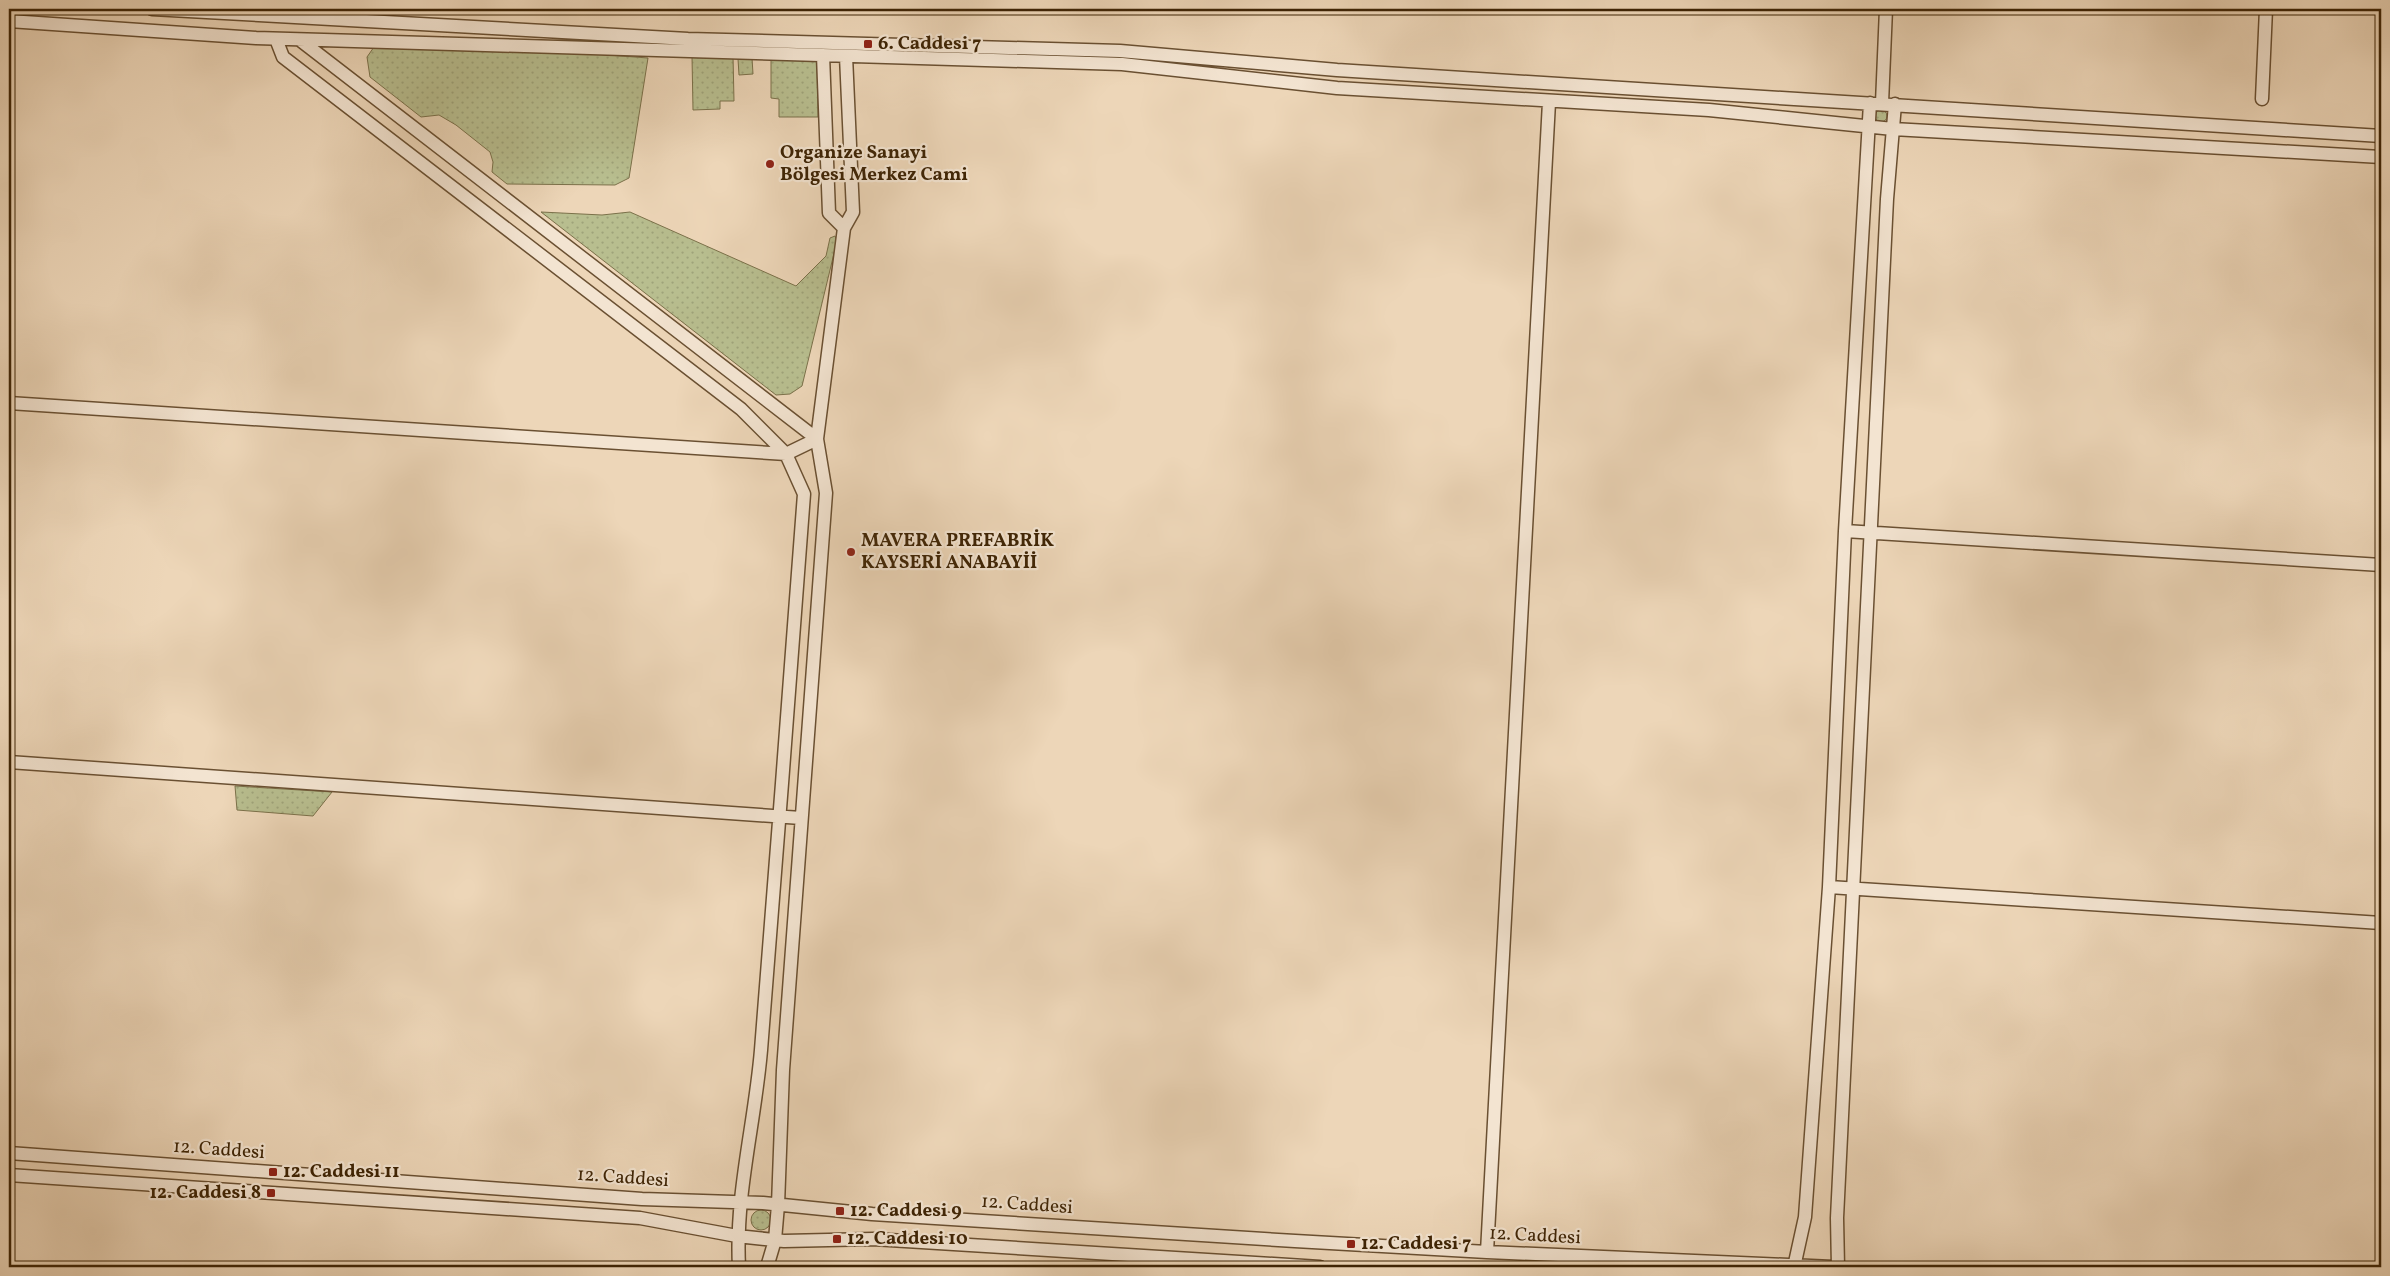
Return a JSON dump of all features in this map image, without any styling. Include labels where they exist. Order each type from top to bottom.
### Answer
[{"type":"street","points":[[152,9],[688,39],[1120,51],[1337,70],[2381,136]]},
{"type":"street","points":[[1794,1267],[1806,1217],[1829,887],[1845,531],[1869,126],[1876,103],[1886,9]]},
{"type":"street","points":[[2262,99],[2266,9]]},
{"type":"street","points":[[9,21],[300,40],[1122,64],[1337,88],[1709,110],[1893,129],[2381,157]]},
{"type":"street","points":[[276,39],[283,57],[741,409],[786,454],[804,494],[760,1062],[737,1236],[739,1267]]},
{"type":"street","points":[[300,40],[817,439]]},
{"type":"street","points":[[822,55],[829,213],[844,228]]},
{"type":"street","points":[[767,1267],[775,1240],[778,1205],[783,1070],[826,493],[817,439],[844,228],[853,212],[846,56]]},
{"type":"street","points":[[1487,1252],[1550,102]]},
{"type":"street","points":[[1838,1267],[1837,1218],[1851,889],[1887,199],[1895,104]]},
{"type":"street","points":[[2189,146],[2190,125]]},
{"type":"street","points":[[9,403],[786,454],[817,439]]},
{"type":"street","points":[[1845,531],[2381,565]]},
{"type":"street","points":[[9,762],[801,818]]},
{"type":"street","points":[[1829,887],[2381,923]]},
{"type":"street","name":"12. Caddesi","points":[[9,1153],[642,1198],[740,1202],[872,1214],[1487,1252],[1794,1267],[1833,1267]]},
{"type":"street","name":"12. Caddesi","points":[[9,1175],[640,1218],[737,1236],[775,1240],[872,1238],[1320,1267]]},
{"type":"green space","points":[[374,47],[581,53],[648,58],[629,178],[615,185],[507,184],[492,172],[493,162],[490,152],[456,125],[439,115],[421,117],[370,77],[367,57]]},
{"type":"green space","points":[[733,56],[734,101],[720,101],[720,109],[693,110],[692,57]]},
{"type":"green space","points":[[752,58],[753,74],[739,75],[738,59]]},
{"type":"green space","points":[[771,60],[817,60],[818,117],[779,117],[779,99],[771,98]]},
{"type":"green space","points":[[1883,110],[1886,111],[1886,121],[1879,122],[1876,121],[1875,114],[1876,111]]},
{"type":"green space","points":[[541,212],[602,215],[630,212],[796,286],[826,256],[830,238],[835,236],[837,241],[802,386],[790,394],[776,395]]},
{"type":"green space","points":[[235,786],[332,792],[313,816],[237,810]]},
{"type":"green space","points":[[761,1210],[768,1213],[771,1220],[768,1227],[761,1230],[754,1227],[751,1220],[754,1213]]},
{"type":"place","name":"6. Caddesi 7","points":[[868,44]]},
{"type":"place","name":"Organize Sanayi Bölgesi Merkez Cami","points":[[770,164]]},
{"type":"place","name":"MAVERA PREFABRİK KAYSERİ ANABAYİİ","points":[[851,552]]},
{"type":"place","name":"12. Caddesi 11","points":[[273,1172]]},
{"type":"place","name":"12. Caddesi 8","points":[[271,1193]]},
{"type":"place","name":"12. Caddesi 9","points":[[840,1211]]},
{"type":"place","name":"12. Caddesi 10","points":[[837,1239]]},
{"type":"place","name":"12. Caddesi 7","points":[[1351,1244]]}]
